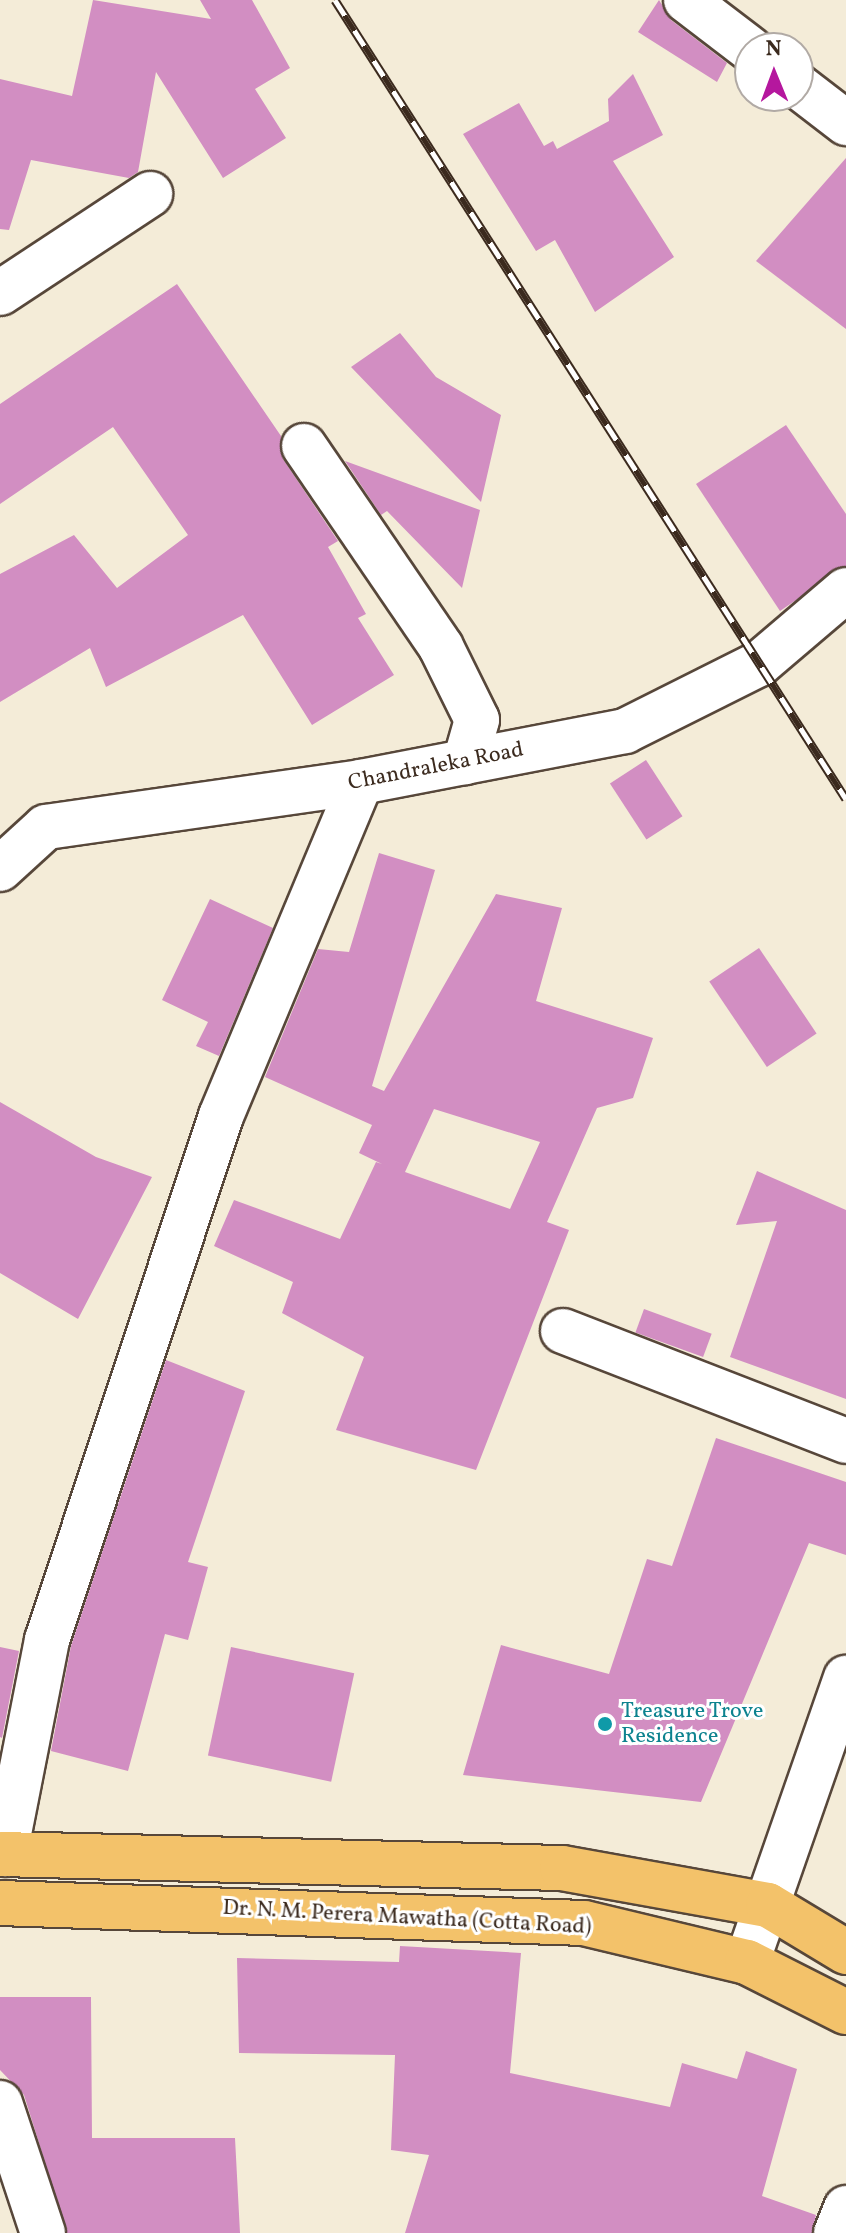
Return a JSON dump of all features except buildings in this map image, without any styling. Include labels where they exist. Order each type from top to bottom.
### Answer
[{"type":"main road","points":[[2,1854],[562,1868],[768,1905],[846,1952]]},
{"type":"main road","name":"Dr. N. M. Perera Mawatha (Cotta Road)","points":[[0,1903],[584,1923],[747,1962],[846,2012]]},
{"type":"street","points":[[686,0],[734,37]]},
{"type":"street","points":[[814,98],[846,123]]},
{"type":"street","points":[[0,293],[150,194]]},
{"type":"street","points":[[304,446],[441,647],[477,720],[465,762]]},
{"type":"street","name":"Chandraleka Road","points":[[0,869],[46,827],[361,782],[625,731],[759,664],[846,590]]},
{"type":"street","points":[[2,1854],[57,1610],[221,1116],[361,782]]},
{"type":"street","points":[[563,1331],[846,1441]]},
{"type":"street","points":[[747,1962],[846,1678]]},
{"type":"street","points":[[0,2103],[43,2233]]},
{"type":"street","points":[[836,2233],[846,2208]]},
{"type":"railway","points":[[335,0],[846,799]]},
{"type":"place","name":"Treasure Trove Residence","points":[[605,1724]]}]
